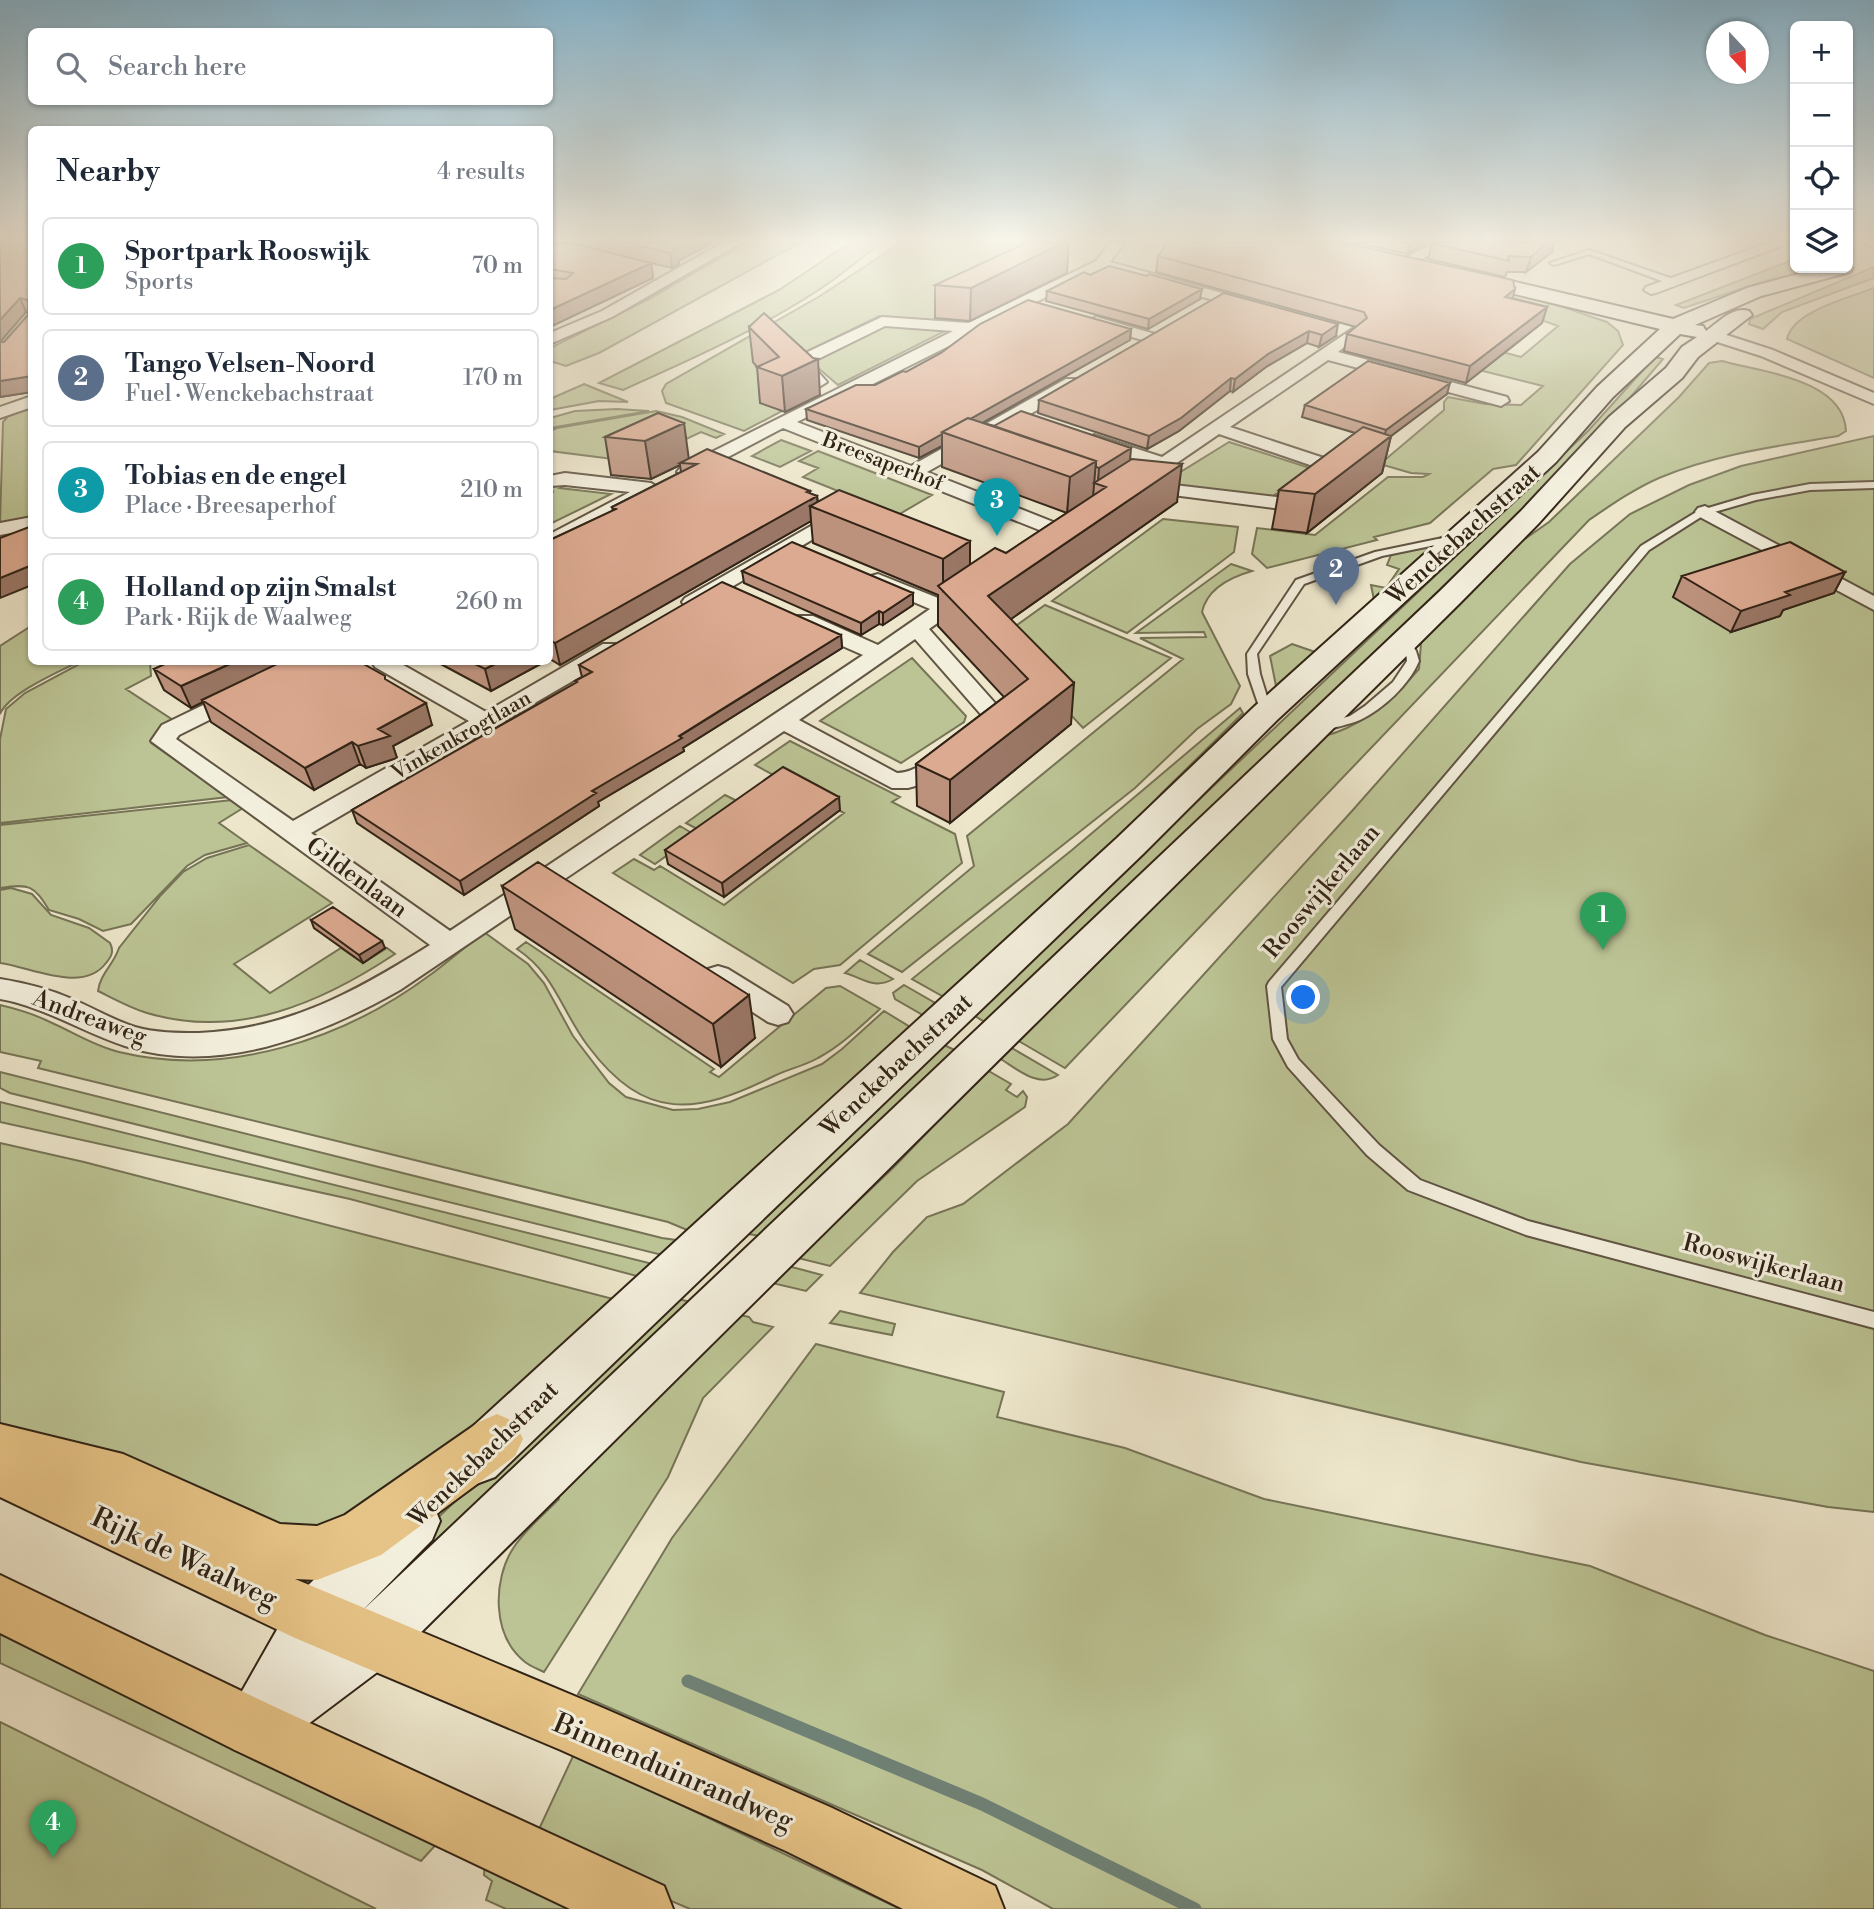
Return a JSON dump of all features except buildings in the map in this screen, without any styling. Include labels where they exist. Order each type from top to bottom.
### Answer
[{"type":"main road","points":[[0,1450],[123,1480],[278,1551],[306,1553],[330,1549],[362,1536],[497,1439]]},
{"type":"main road","name":"Rijk de Waalweg","points":[[0,1470],[315,1618],[372,1641]]},
{"type":"main road","points":[[0,1603],[254,1728],[641,1909]]},
{"type":"main road","name":"Binnenduinrandweg","points":[[372,1641],[808,1829],[972,1909]]},
{"type":"street","points":[[833,396],[803,365],[805,359],[863,331]]},
{"type":"street","points":[[553,539],[964,331]]},
{"type":"street","points":[[1125,351],[1155,333],[1146,331]]},
{"type":"street","points":[[1114,495],[1133,485],[1326,354],[1347,331]]},
{"type":"street","name":"Wenckebachstraat","points":[[254,1728],[315,1618],[497,1439],[1130,846],[1266,713],[1547,457],[1605,392],[1671,331]]},
{"type":"street","points":[[1696,331],[1767,354],[1874,399]]},
{"type":"street","name":"Wenckebachstraat","points":[[254,1728],[372,1641],[1405,641],[1530,517],[1617,422],[1674,373],[1690,352],[1717,331]]},
{"type":"street","points":[[1326,354],[1501,401]]},
{"type":"street","points":[[914,472],[1090,372]]},
{"type":"street","points":[[0,413],[28,402]]},
{"type":"street","points":[[1018,415],[1045,424]]},
{"type":"street","name":"Breesaperhof","points":[[785,423],[1059,531]]},
{"type":"street","points":[[1133,485],[1272,504],[1281,503],[1330,466],[1217,428]]},
{"type":"street","points":[[1071,432],[1163,463]]},
{"type":"street","points":[[967,444],[992,452]]},
{"type":"street","points":[[716,457],[740,467]]},
{"type":"street","points":[[553,481],[565,479],[651,489]]},
{"type":"street","points":[[676,611],[792,543],[853,514],[822,502]]},
{"type":"street","points":[[1705,512],[1874,604]]},
{"type":"street","points":[[1038,545],[1081,517]]},
{"type":"street","points":[[0,529],[28,524]]},
{"type":"street","points":[[792,543],[817,554]]},
{"type":"street","points":[[855,570],[944,608]]},
{"type":"street","points":[[450,945],[783,721],[988,578]]},
{"type":"street","points":[[723,584],[747,595]]},
{"type":"street","points":[[783,611],[879,654]]},
{"type":"street","points":[[783,721],[891,780],[906,782],[929,774],[998,720],[916,628]]},
{"type":"street","name":"Vinkenkrogtlaan","points":[[294,832],[629,639]]},
{"type":"street","name":"Gildenlaan","points":[[302,665],[184,723],[164,736],[163,741],[174,752],[294,832],[450,945]]},
{"type":"street","points":[[388,665],[485,721]]},
{"type":"street","points":[[555,875],[578,890]]},
{"type":"street","name":"Andreaweg","points":[[0,989],[38,997],[136,1039],[215,1045],[259,1039],[341,1010],[375,993],[450,945]]},
{"type":"street","points":[[695,962],[778,1014]]},
{"type":"lane","name":"Rooswijkerlaan","points":[[1874,485],[1810,487],[1755,497],[1705,512],[1645,548],[1274,986],[1280,1039],[1293,1063],[1373,1150],[1414,1185],[1526,1227],[1874,1320]]},
{"type":"lane","points":[[1266,713],[1254,674],[1252,654],[1300,582],[1379,554],[1458,537]]},
{"type":"green space","points":[[584,331],[639,331],[599,353],[566,366],[553,362],[553,347]]},
{"type":"green space","points":[[699,331],[747,331],[623,390],[599,383]]},
{"type":"green space","points":[[759,331],[848,331],[789,360],[818,392],[744,431],[666,403],[662,391],[666,384]]},
{"type":"green space","points":[[874,331],[945,331],[838,385],[810,361]]},
{"type":"green space","points":[[1552,331],[1618,331],[1623,345],[1516,465],[1493,469],[1430,523],[1374,537],[1377,540],[1267,568],[1252,554],[1257,528],[1315,535],[1388,477],[1423,477],[1429,474],[1411,473],[1380,464],[1444,410],[1444,402],[1448,397],[1485,404],[1521,405],[1543,386],[1415,354],[1442,336],[1521,357]]},
{"type":"green space","points":[[1790,331],[1874,331],[1874,378],[1787,339]]},
{"type":"green space","points":[[1655,357],[1663,359],[1587,448],[988,1024],[975,1016],[977,1010],[1588,431]]},
{"type":"green space","points":[[1722,361],[1778,374],[1816,389],[1831,400],[1842,414],[1846,431],[1838,436],[1747,452],[1680,470],[1641,487],[1589,520],[1065,1068],[1017,1040],[1324,736],[1351,726],[1376,710],[1399,690],[1419,669],[1421,643],[1425,637],[1519,543],[1549,522],[1679,397],[1709,363]]},
{"type":"green space","points":[[584,384],[628,402],[599,401],[553,409],[553,398]]},
{"type":"green space","points":[[28,407],[28,518],[18,524],[0,523],[3,422],[9,415]]},
{"type":"green space","points":[[575,411],[649,411],[553,427],[553,417]]},
{"type":"green space","points":[[656,411],[682,417],[724,434],[716,438],[701,432],[637,462],[553,451],[553,430]]},
{"type":"green space","points":[[1874,436],[1874,1512],[1828,1507],[1581,1462],[860,1293],[893,1252],[927,1217],[963,1204],[1068,1124],[1352,811],[1570,564],[1630,514],[1689,485],[1741,466]]},
{"type":"green space","points":[[781,440],[811,451],[780,467],[752,456]]},
{"type":"green space","points":[[1229,442],[1313,469],[1269,499],[1172,487],[1166,481]]},
{"type":"green space","points":[[818,451],[932,495],[898,515],[803,477],[818,468],[799,461]]},
{"type":"green space","points":[[569,483],[560,488],[611,494],[553,523],[553,485]]},
{"type":"green space","points":[[1163,519],[1238,527],[1234,552],[1127,633],[1052,601]]},
{"type":"green space","points":[[1434,545],[1440,547],[1375,605],[1371,585],[1386,588],[1399,569],[1387,565],[1391,555]]},
{"type":"green space","points":[[1231,564],[1252,571],[1221,585],[1209,597],[1202,612],[1240,686],[1231,704],[1197,729],[1135,788],[902,972],[868,954],[974,866],[967,836],[1183,659],[1140,638],[1206,637],[1204,632],[1136,633]]},
{"type":"green space","points":[[1045,605],[1171,658],[1083,728],[999,638]]},
{"type":"green space","points":[[28,628],[28,665],[72,665],[23,691],[5,706],[0,714],[0,646]]},
{"type":"green space","points":[[1292,644],[1321,654],[1285,689],[1276,686],[1270,656]]},
{"type":"green space","points":[[912,658],[966,716],[964,722],[901,763],[820,721]]},
{"type":"green space","points":[[77,665],[150,665],[151,676],[126,689],[176,722],[156,733],[151,743],[228,797],[0,823],[0,739],[6,709],[25,693]]},
{"type":"green space","points":[[1240,708],[1243,713],[1161,794],[1118,846],[951,1001],[912,979],[1072,850]]},
{"type":"green space","points":[[790,741],[900,797],[892,802],[955,834],[962,863],[840,965],[814,969],[793,983],[613,873],[634,859],[654,870],[660,866],[724,905],[844,813],[755,765]]},
{"type":"green space","points":[[725,795],[741,803],[701,831],[686,823]]},
{"type":"green space","points":[[232,800],[243,808],[219,823],[247,843],[205,855],[187,866],[131,924],[103,931],[79,919],[49,910],[30,888],[0,888],[0,825]]},
{"type":"green space","points":[[680,826],[695,835],[655,864],[640,855]]},
{"type":"green space","points":[[249,845],[332,903],[234,964],[270,993],[341,948],[363,963],[387,948],[395,954],[338,988],[277,1012],[246,1019],[213,1022],[180,1020],[141,1011],[98,991],[101,979],[119,948],[183,872],[207,858]]},
{"type":"green space","points":[[11,888],[32,894],[51,915],[89,928],[110,943],[111,956],[96,972],[71,978],[0,963],[0,890]]},
{"type":"green space","points":[[484,932],[528,964],[544,983],[573,1036],[609,1083],[626,1097],[673,1110],[698,1109],[730,1102],[822,1064],[884,1011],[915,1030],[692,1232],[668,1222],[38,1068],[41,1061],[0,1052],[0,1005],[38,1017],[92,1043],[119,1052],[160,1059],[200,1060],[282,1048],[322,1035],[396,998],[437,970]]},
{"type":"green space","points":[[526,942],[714,1069],[710,1072],[719,1077],[826,988],[840,986],[880,1009],[843,1042],[813,1061],[720,1098],[696,1104],[673,1104],[651,1099],[630,1088],[609,1071],[579,1033],[540,970],[517,949]]},
{"type":"green space","points":[[860,960],[893,979],[874,983],[845,973]]},
{"type":"green space","points":[[904,985],[942,1007],[928,1018],[895,999],[893,993]]},
{"type":"green space","points":[[944,1045],[959,1052],[765,1237],[743,1233]]},
{"type":"green space","points":[[1010,1047],[1058,1075],[1043,1080],[1027,1076],[999,1058]]},
{"type":"green space","points":[[987,1070],[1011,1084],[1006,1090],[1017,1097],[1023,1091],[1027,1097],[1025,1107],[917,1181],[830,1266],[798,1258],[894,1167]]},
{"type":"green space","points":[[0,1072],[662,1238],[683,1241],[666,1256],[10,1093],[0,1088]]},
{"type":"green space","points":[[0,1102],[657,1265],[644,1278],[350,1199],[0,1122]]},
{"type":"green space","points":[[0,1143],[84,1162],[617,1300],[475,1428],[328,1527],[278,1530],[0,1424]]},
{"type":"green space","points":[[788,1266],[822,1275],[806,1291],[772,1283]]},
{"type":"green space","points":[[673,1298],[696,1303],[418,1572],[400,1553]]},
{"type":"green space","points":[[840,1311],[895,1324],[892,1335],[830,1323]]},
{"type":"green space","points":[[740,1315],[749,1317],[753,1322],[773,1327],[703,1398],[668,1477],[544,1672],[529,1665],[514,1651],[501,1623],[499,1591],[507,1560],[514,1547],[559,1499],[557,1495]]},
{"type":"green space","points":[[816,1344],[1004,1392],[997,1417],[1125,1448],[1264,1499],[1590,1566],[1765,1635],[1874,1671],[1874,1909],[1053,1909],[982,1870],[578,1694],[672,1538]]},
{"type":"green space","points":[[0,1630],[441,1839],[421,1861],[0,1663]]},
{"type":"green space","points":[[0,1722],[376,1909],[0,1909]]},
{"type":"green space","points":[[574,1754],[900,1909],[690,1909],[533,1842]]},
{"type":"green space","points":[[485,1862],[595,1909],[506,1909],[486,1900],[492,1881],[484,1875]]},
{"type":"waterway","points":[[688,1681],[982,1804],[1195,1909]]},
{"type":"place","name":"Tobias en de engel","points":[[997,536]]},
{"type":"place","name":"Tango Velsen-Noord","points":[[1336,605]]},
{"type":"place","name":"Sportpark Rooswijk","points":[[1603,950]]},
{"type":"place","name":"Holland op zijn Smalst","points":[[53,1858]]}]
